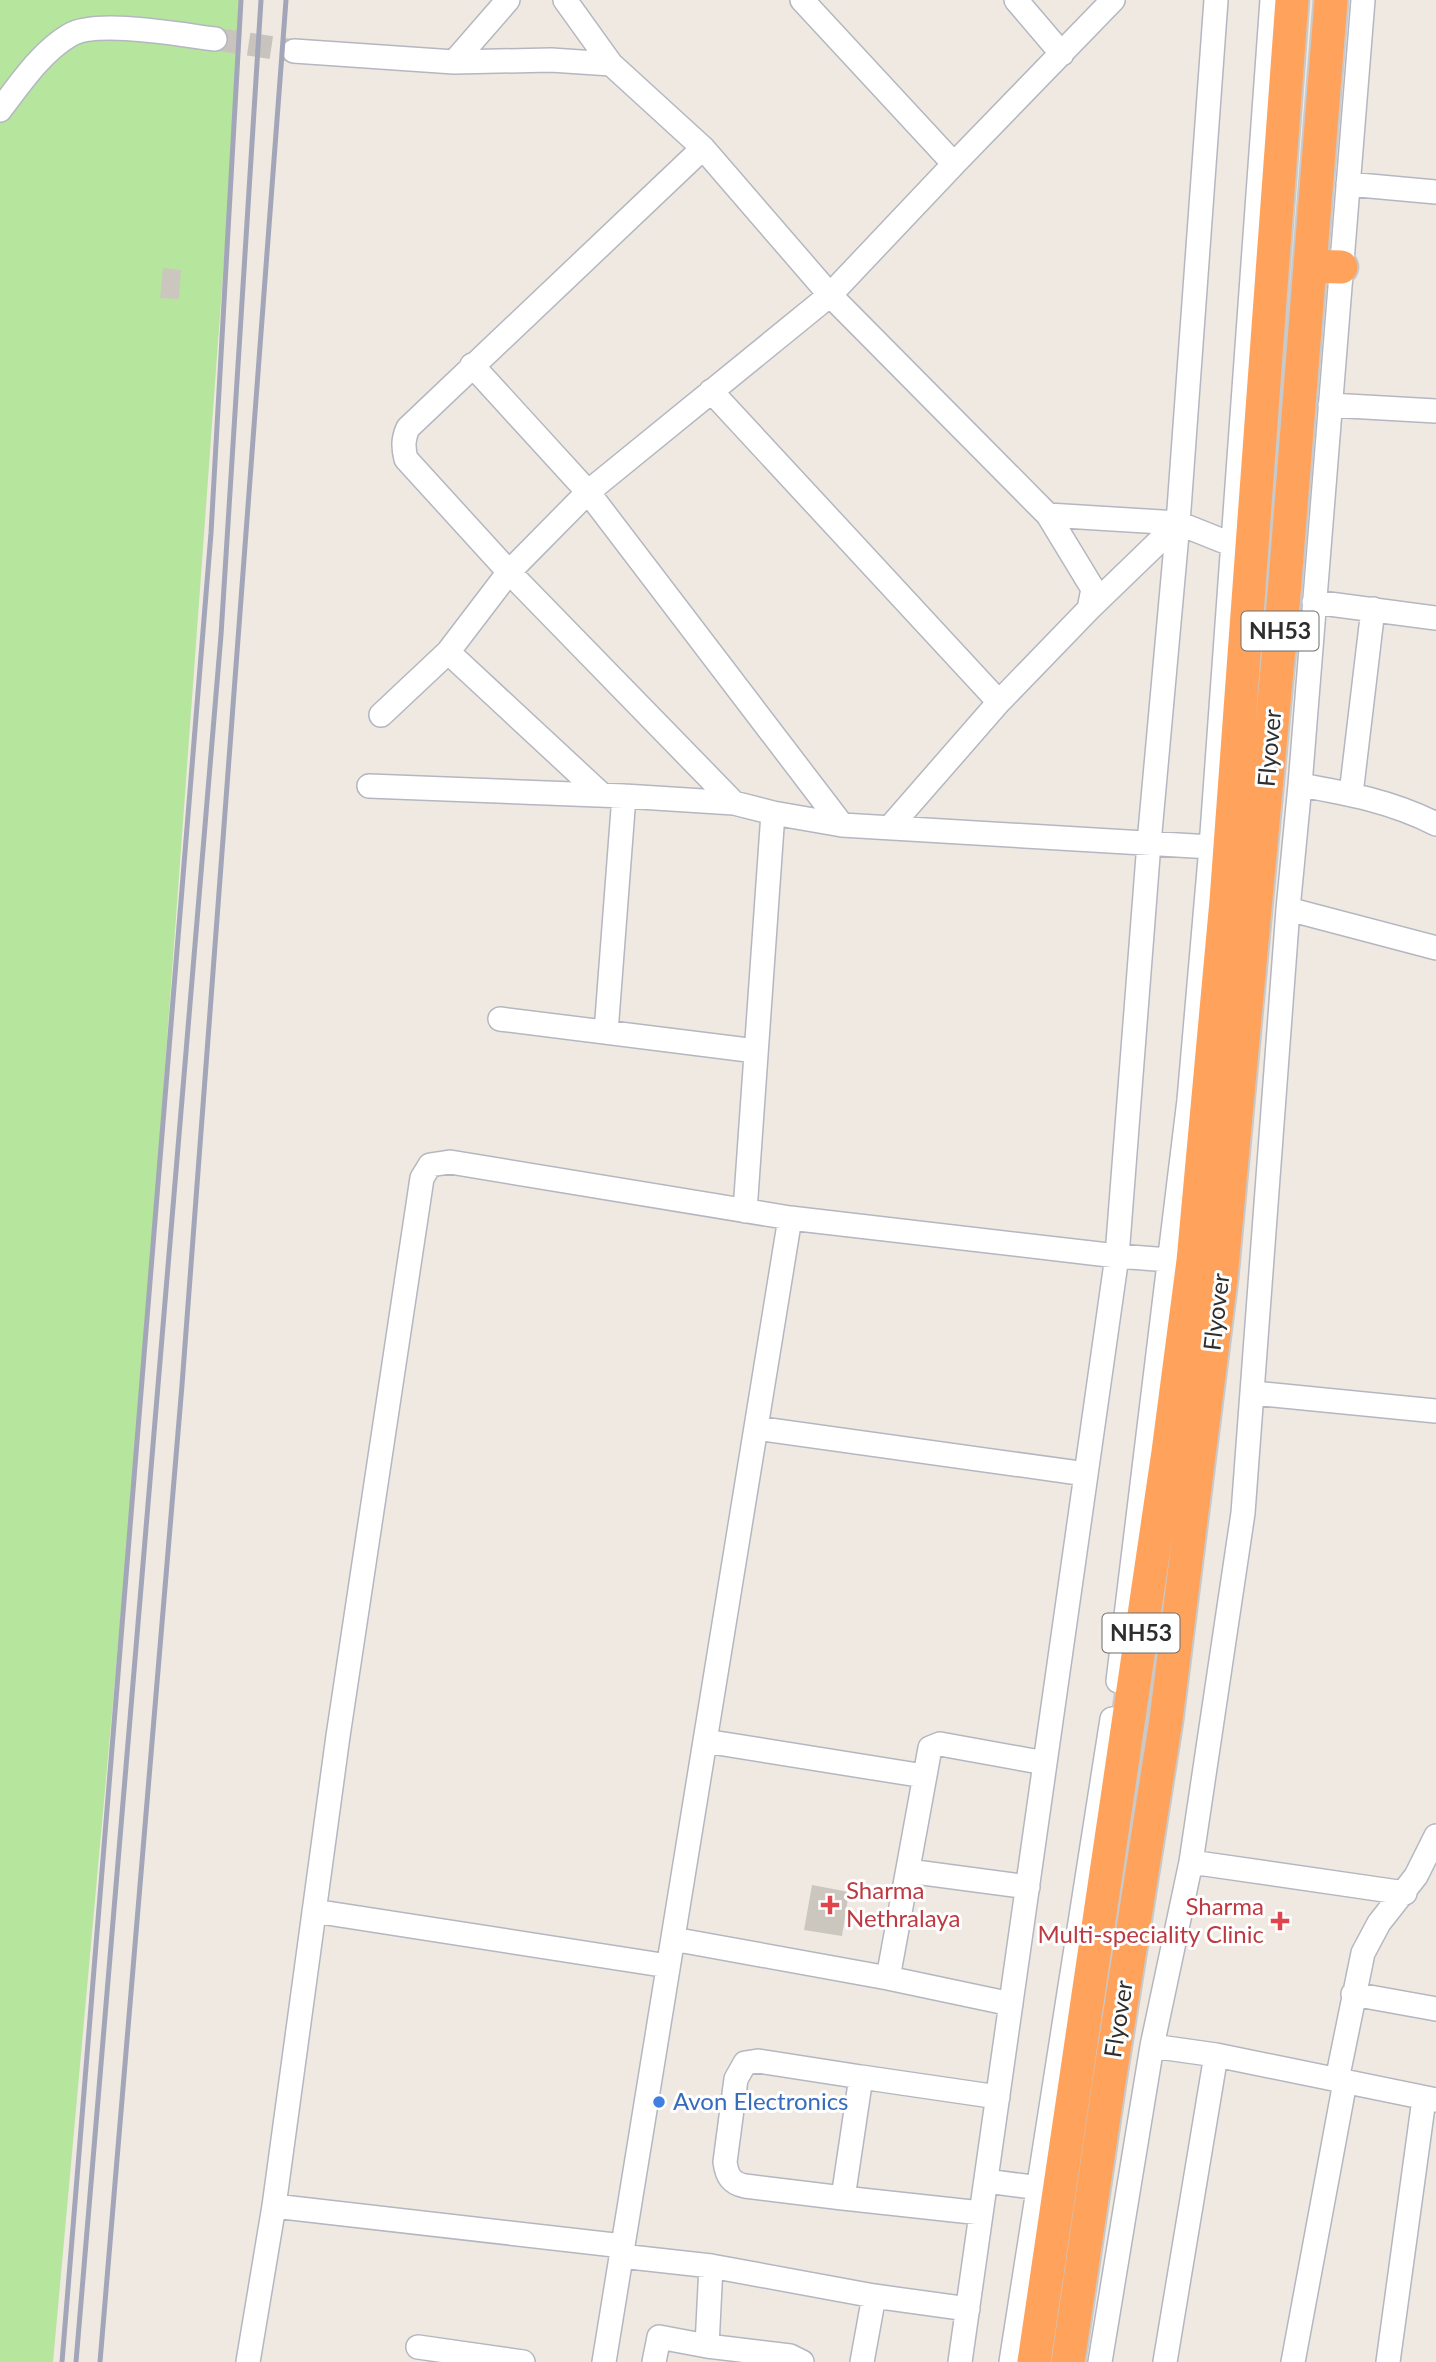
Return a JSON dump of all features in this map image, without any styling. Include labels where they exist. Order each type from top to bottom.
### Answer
[{"type":"highway","name":"NH53","points":[[1263,265],[1292,0]]},
{"type":"highway","name":"NH53","points":[[1321,263],[1331,0]]},
{"type":"highway","name":"Flyover","points":[[1034,2362],[1166,1466],[1321,263]]},
{"type":"highway","name":"Flyover","points":[[1069,2362],[1109,2082],[1166,1720],[1221,1278],[1240,905],[1263,265]]},
{"type":"street","points":[[454,62],[509,0]]},
{"type":"street","points":[[565,0],[611,64],[703,148],[830,295],[1048,515],[1093,589],[1089,609]]},
{"type":"street","points":[[802,0],[954,164]]},
{"type":"street","points":[[1016,0],[1062,54]]},
{"type":"street","points":[[381,715],[448,652],[509,572],[588,492],[830,295],[1113,0]]},
{"type":"street","points":[[960,2362],[1117,1256],[1149,843],[1178,523],[1216,0]]},
{"type":"street","points":[[1011,2362],[1119,1675],[1189,1100],[1233,545],[1263,265],[1272,0]]},
{"type":"street","points":[[1100,2362],[1152,2046],[1191,1862],[1243,1513],[1288,909],[1330,405],[1321,263],[1348,184],[1363,0]]},
{"type":"street","points":[[0,110],[35,65],[72,34],[113,27],[215,39]]},
{"type":"street","points":[[294,51],[454,62],[551,60],[611,64]]},
{"type":"street","points":[[703,148],[408,428],[403,449],[406,459],[509,572],[734,803]]},
{"type":"street","points":[[1348,184],[1436,192]]},
{"type":"street","points":[[472,365],[588,492],[842,825]]},
{"type":"street","points":[[711,391],[999,702]]},
{"type":"street","points":[[1330,405],[1436,411]]},
{"type":"street","points":[[1048,515],[1178,523],[1233,545]]},
{"type":"street","points":[[890,827],[999,702],[1089,609],[1178,523]]},
{"type":"street","points":[[1314,602],[1436,618]]},
{"type":"street","points":[[1351,794],[1373,609]]},
{"type":"street","points":[[448,652],[613,795]]},
{"type":"street","points":[[1300,785],[1351,794],[1408,811],[1436,824]]},
{"type":"street","points":[[369,786],[613,795],[734,803],[842,825],[1211,847]]},
{"type":"street","points":[[606,1032],[613,795]]},
{"type":"street","points":[[745,1211],[773,813]]},
{"type":"street","points":[[1288,909],[1436,948]]},
{"type":"street","points":[[500,1019],[756,1051]]},
{"type":"street","points":[[248,2362],[274,2206],[338,1736],[422,1178],[430,1165],[450,1162],[790,1218],[1169,1260]]},
{"type":"street","points":[[604,2362],[790,1218]]},
{"type":"street","points":[[1253,1393],[1436,1411]]},
{"type":"street","points":[[756,1429],[1086,1474]]},
{"type":"street","points":[[705,1741],[924,1776]]},
{"type":"street","points":[[888,1978],[930,1748],[940,1744],[1045,1763]]},
{"type":"street","points":[[1293,2362],[1341,2081],[1353,1994],[1363,1953],[1379,1923],[1416,1876],[1436,1836]]},
{"type":"street","points":[[1191,1862],[1405,1893]]},
{"type":"street","points":[[908,1871],[1027,1887]]},
{"type":"street","points":[[314,1911],[668,1966]]},
{"type":"street","points":[[673,1939],[888,1978],[1011,2004]]},
{"type":"street","points":[[1353,1994],[1436,2009]]},
{"type":"street","points":[[1152,2046],[1216,2055],[1430,2099],[1388,2362]]},
{"type":"street","points":[[1164,2362],[1216,2055]]},
{"type":"street","points":[[981,2213],[745,2186],[731,2180],[726,2174],[724,2162],[734,2091],[739,2071],[745,2063],[751,2061],[998,2097]]},
{"type":"street","points":[[844,2198],[861,2077]]},
{"type":"street","points":[[986,2181],[1039,2188]]},
{"type":"street","points":[[274,2206],[622,2251],[874,2296],[968,2309]]},
{"type":"street","points":[[707,2346],[711,2266]]},
{"type":"street","points":[[862,2362],[874,2296]]},
{"type":"street","points":[[654,2362],[659,2337],[790,2356],[802,2362]]},
{"type":"street","points":[[418,2347],[523,2362]]},
{"type":"green space","points":[[0,0],[243,0],[142,1383],[53,2362],[0,2362]]},
{"type":"building","points":[[163,268],[181,270],[179,299],[160,298]]},
{"type":"building","points":[[812,1885],[849,1892],[842,1936],[804,1930]]},
{"type":"tunnel","points":[[215,39],[294,51]]},
{"type":"railway","points":[[62,2362],[211,533],[241,0]]},
{"type":"railway","points":[[76,2362],[221,635],[261,0]]},
{"type":"railway","points":[[100,2362],[182,1385],[286,0]]},
{"type":"place","name":"Sharma Nethralaya","points":[[830,1905]]},
{"type":"place","name":"Sharma Multi-speciality Clinic","points":[[1280,1921]]},
{"type":"place","name":"Avon Electronics","points":[[659,2102]]}]
